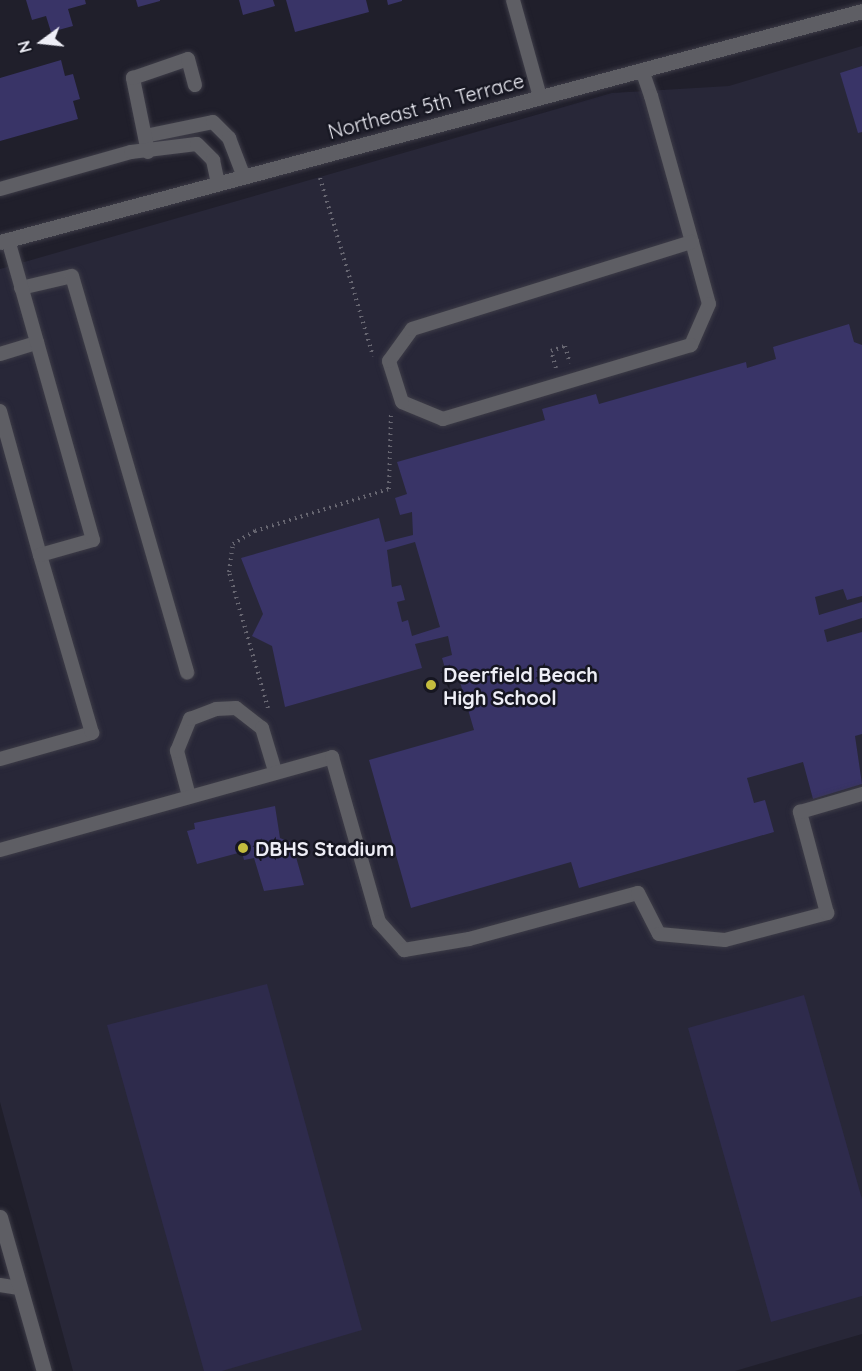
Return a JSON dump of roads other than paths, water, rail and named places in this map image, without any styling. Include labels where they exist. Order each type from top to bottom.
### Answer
[{"type":"street","name":"Northeast 5th Terrace","points":[[4,241],[862,11]]},
{"type":"street","points":[[0,1217],[44,1371]]},
{"type":"lane","points":[[513,0],[540,97]]},
{"type":"lane","points":[[148,152],[133,78],[188,59],[195,85]]},
{"type":"lane","points":[[642,70],[692,242],[710,304],[691,345],[443,419],[402,402],[389,362],[412,329],[692,242]]},
{"type":"lane","points":[[145,136],[213,122],[229,138],[244,177]]},
{"type":"lane","points":[[0,189],[148,152],[197,144],[213,160],[218,184]]},
{"type":"lane","points":[[4,241],[21,288],[93,540],[40,555]]},
{"type":"lane","points":[[21,288],[72,276],[187,673]]},
{"type":"lane","points":[[0,354],[37,343]]},
{"type":"lane","points":[[0,411],[92,733],[0,759]]},
{"type":"lane","points":[[189,796],[177,751],[190,719],[216,709],[236,708],[262,728],[274,771]]},
{"type":"lane","points":[[0,850],[274,771],[332,757],[379,922],[404,950],[469,939],[638,893],[659,933],[725,940],[827,913],[800,812],[862,794]]},
{"type":"lane","points":[[0,1285],[20,1288]]},
{"type":"place","name":"Deerfield Beach High School","points":[[431,685]]},
{"type":"place","name":"DBHS Stadium","points":[[243,848]]}]
